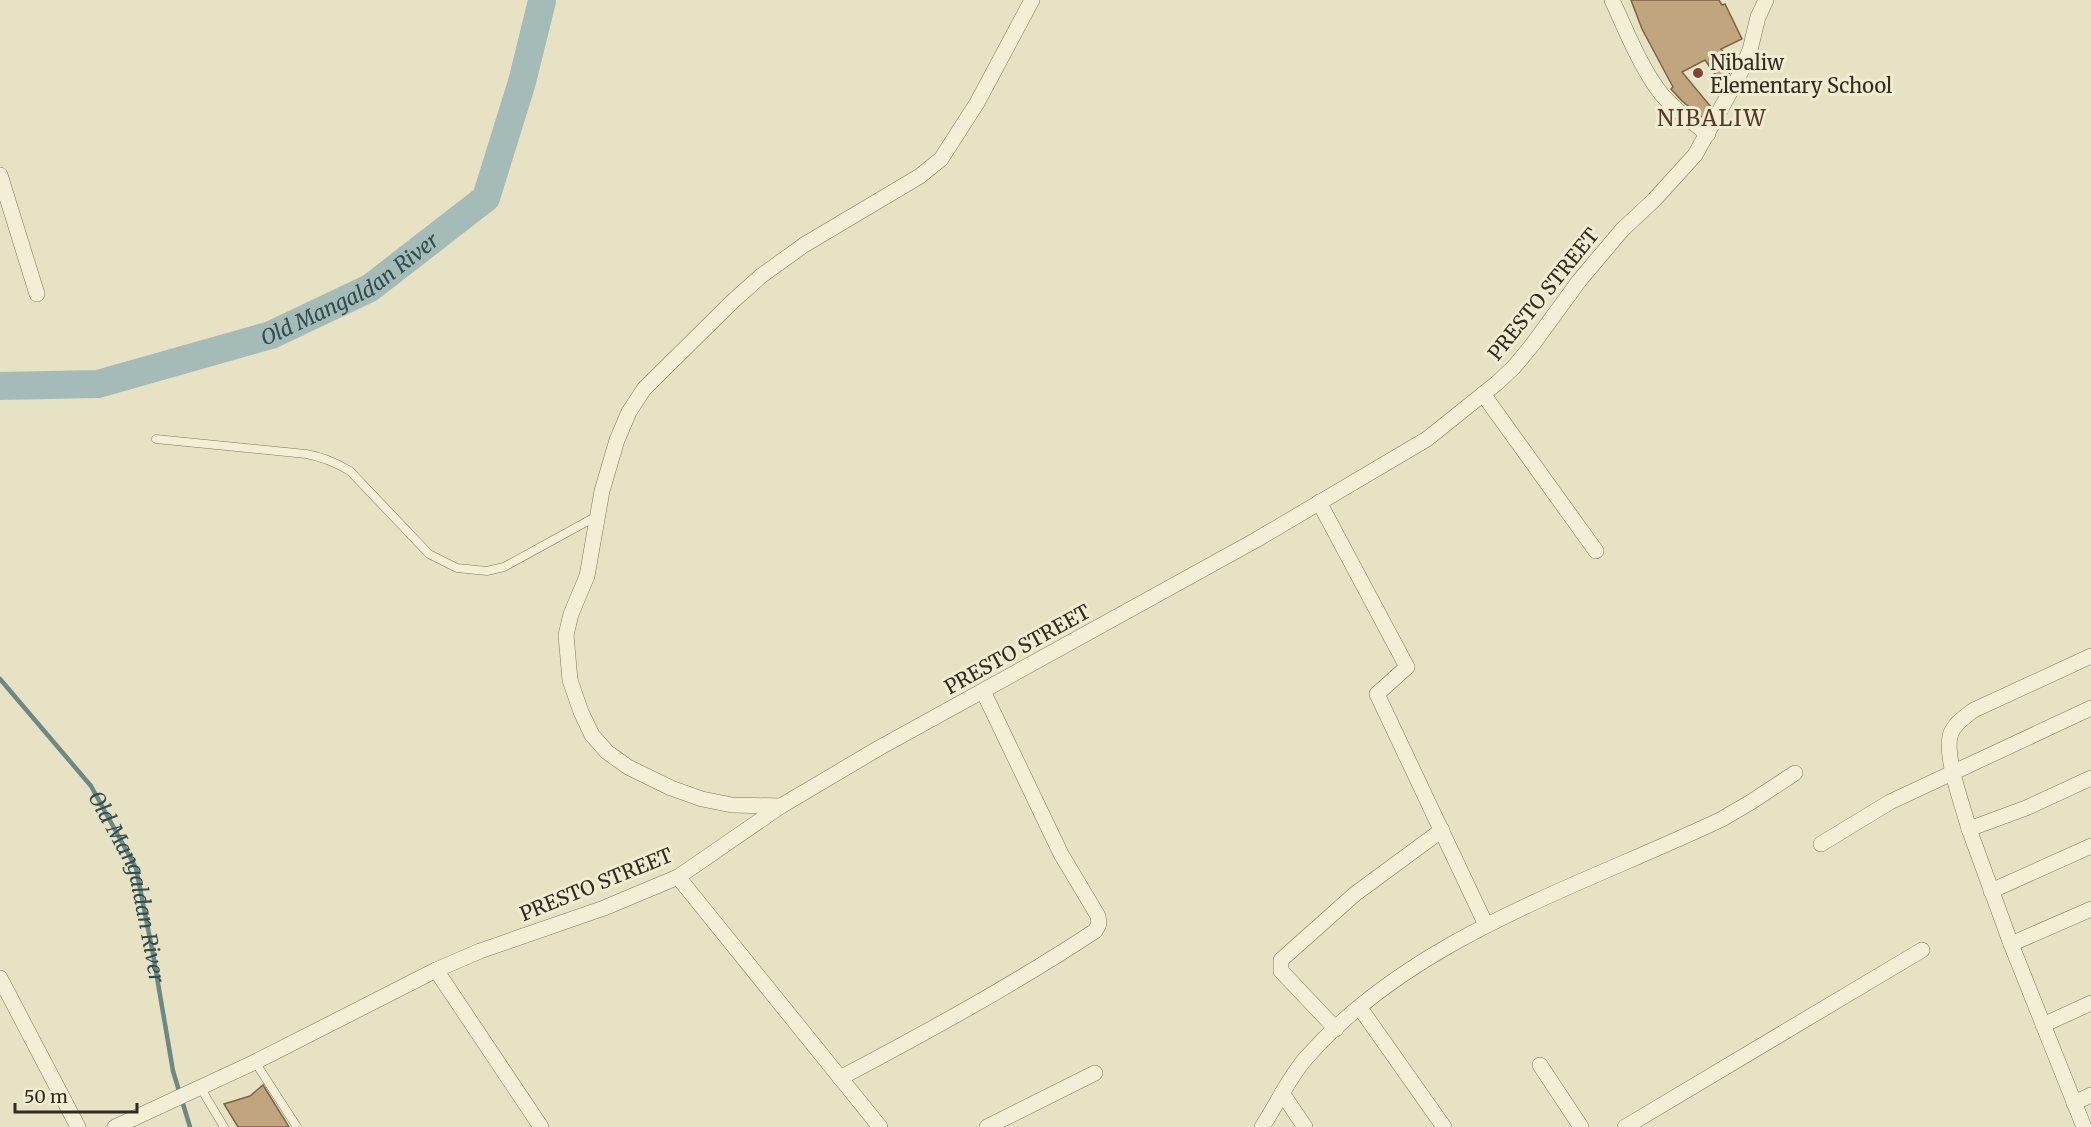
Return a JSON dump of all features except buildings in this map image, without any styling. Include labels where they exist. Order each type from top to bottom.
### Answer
[{"type":"street","points":[[781,806],[732,805],[702,799],[671,788],[628,768],[607,752],[592,735],[581,712],[570,680],[566,635],[571,614],[587,576],[602,491],[617,440],[629,412],[644,389],[733,300],[761,276],[804,245],[920,176],[941,159],[977,103],[1032,0]]},
{"type":"street","points":[[1612,0],[1647,73],[1660,92],[1673,106],[1708,134]]},
{"type":"street","name":"PRESTO STREET","points":[[115,1127],[255,1062],[436,970],[480,951],[604,908],[678,877],[781,806],[879,748],[1319,502],[1427,439],[1514,367],[1533,345],[1579,281],[1622,230],[1680,173],[1708,134],[1739,76],[1750,50],[1758,17],[1766,0]]},
{"type":"street","points":[[0,176],[37,294]]},
{"type":"street","points":[[1483,394],[1596,551]]},
{"type":"street","points":[[1319,502],[1407,667],[1377,694],[1486,926]]},
{"type":"street","points":[[2084,1127],[1969,829],[1953,772],[1949,743],[1952,732],[1960,721],[1974,710],[2091,656]]},
{"type":"street","points":[[840,1078],[1003,988],[1064,952],[1098,927],[1098,916],[1061,854],[983,691]]},
{"type":"street","points":[[1821,844],[1890,802],[2091,708]]},
{"type":"street","points":[[1262,1127],[1307,1057],[1336,1029],[1392,982],[1486,926],[1722,819],[1795,773]]},
{"type":"street","points":[[1969,829],[2026,808],[2091,778]]},
{"type":"street","points":[[1336,1029],[1281,971],[1281,960],[1354,894],[1442,830]]},
{"type":"street","points":[[1992,891],[2091,846]]},
{"type":"street","points":[[678,877],[880,1127]]},
{"type":"street","points":[[2012,944],[2091,909]]},
{"type":"street","points":[[1625,1127],[1922,950]]},
{"type":"street","points":[[436,970],[541,1127]]},
{"type":"street","points":[[0,978],[78,1127]]},
{"type":"street","points":[[2043,1025],[2091,1003]]},
{"type":"street","points":[[1360,1008],[1444,1127]]},
{"type":"street","points":[[1540,1065],[1581,1127]]},
{"type":"street","points":[[987,1127],[1095,1073]]},
{"type":"street","points":[[1282,1093],[1305,1127]]},
{"type":"street","points":[[2074,1103],[2091,1095]]},
{"type":"lane","points":[[156,439],[306,454],[335,462],[350,471],[429,554],[457,568],[487,571],[504,567],[597,516]]},
{"type":"lane","points":[[255,1062],[297,1127]]},
{"type":"lane","points":[[198,1088],[224,1127]]},
{"type":"waterway","name":"Old Mangaldan River","points":[[0,386],[98,384],[271,335],[370,288],[486,198],[522,82],[542,1]]},
{"type":"waterway","name":"Old Mangaldan River","points":[[0,679],[91,786],[136,868],[173,1071],[190,1127]]},
{"type":"place","name":"Nibaliw Elementary School","points":[[1698,73]]},
{"type":"district","name":"NIBALIW","points":[[1712,118]]}]
